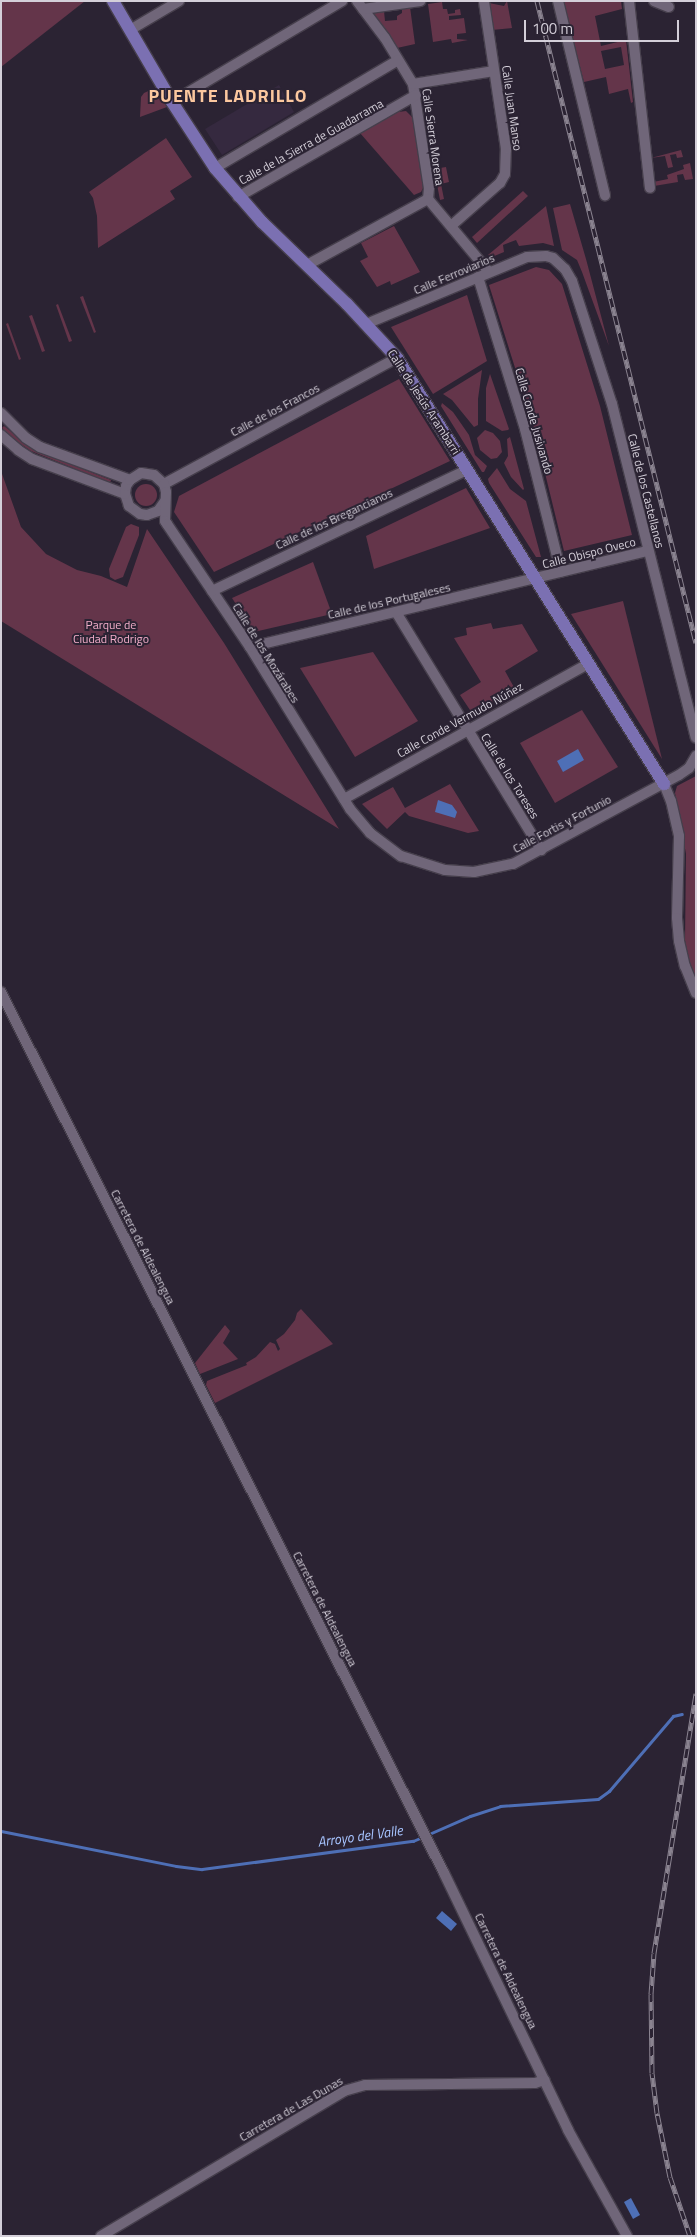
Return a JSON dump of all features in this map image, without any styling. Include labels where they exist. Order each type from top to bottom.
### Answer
[{"type":"main road","name":"Calle de Jesús Arambarri","points":[[113,1],[172,102],[215,168],[238,197],[366,324],[397,358],[664,784]]},
{"type":"street","points":[[130,30],[179,1]]},
{"type":"street","points":[[172,102],[342,1]]},
{"type":"street","points":[[360,5],[420,1]]},
{"type":"street","name":"Calle Juan Manso","points":[[452,226],[500,183],[505,175],[506,149],[484,1]]},
{"type":"street","points":[[558,1],[605,196]]},
{"type":"street","points":[[629,1],[650,188]]},
{"type":"street","points":[[654,1],[669,7]]},
{"type":"street","name":"Calle Sierra Morena","points":[[360,5],[413,84],[429,188],[428,199],[489,272]]},
{"type":"street","points":[[215,168],[398,60]]},
{"type":"street","points":[[413,84],[494,71]]},
{"type":"street","name":"Calle de la Sierra de Guadarrama","points":[[238,197],[416,96]]},
{"type":"street","name":"Calle de la Sierra de Guadarrama","points":[[395,109],[406,108],[418,113]]},
{"type":"street","points":[[307,265],[428,199]]},
{"type":"street","name":"Calle Ferroviarios","points":[[366,324],[527,257],[538,255],[553,258]]},
{"type":"street","name":"Calle de los Castellanos","points":[[553,258],[565,269],[578,300],[612,404],[696,738]]},
{"type":"street","name":"Calle Conde Jusivando","points":[[478,277],[525,429],[561,572]]},
{"type":"street","name":"Calle de los Francos","points":[[164,484],[397,358]]},
{"type":"street","points":[[1,413],[26,438],[40,447],[130,480]]},
{"type":"street","points":[[1,435],[32,459],[125,494]]},
{"type":"street","name":"Calle de los Bregancianos","points":[[212,591],[467,470]]},
{"type":"street","points":[[141,473],[154,475],[164,484],[166,492],[165,521],[140,514],[129,506],[125,494],[130,480],[141,473]]},
{"type":"street","points":[[147,515],[158,511],[165,501]]},
{"type":"street","name":"Calle de los Mozárabes","points":[[165,521],[250,647],[344,800]]},
{"type":"street","name":"Calle Obispo Oveco","points":[[535,579],[648,551]]},
{"type":"street","name":"Calle de los Portugaleses","points":[[250,647],[535,579]]},
{"type":"street","name":"Calle de los Toreses","points":[[396,612],[541,850]]},
{"type":"street","name":"Calle Conde Vermudo Núñez","points":[[344,800],[589,663]]},
{"type":"street","points":[[696,756],[689,768],[664,784],[671,801],[679,836],[677,918],[679,941],[685,966],[696,993]]},
{"type":"street","name":"Calle Fortis y Fortunio","points":[[344,800],[370,833],[401,856],[437,867],[474,872],[513,864],[664,784]]},
{"type":"street","name":"Carretera de Aldealengua","points":[[1,992],[435,1855],[588,2168],[627,2236]]},
{"type":"street","name":"Carretera de Las Dunas","points":[[101,2236],[344,2091],[365,2084],[535,2083],[545,2080]]},
{"type":"shaded area","points":[[279,85],[294,112],[222,155],[205,129]]},
{"type":"green space","points":[[1,1],[85,1],[1,67]]},
{"type":"green space","points":[[507,1],[512,28],[492,30],[489,3],[504,6]]},
{"type":"green space","points":[[563,1],[621,1],[622,9],[595,16],[601,46],[626,40],[633,102],[631,103],[628,89],[609,94],[606,77],[584,82]],"holes":[[[621,47],[624,65],[605,69],[601,51]]]},
{"type":"green space","points":[[442,2],[443,9],[447,9],[448,14],[455,13],[455,10],[460,9],[461,15],[449,16],[449,20],[464,18],[466,33],[457,34],[457,39],[468,40],[452,43],[451,39],[433,42],[428,4]]},
{"type":"green space","points":[[410,7],[415,44],[397,48],[373,12],[384,11],[385,21],[397,20],[397,16],[402,13],[402,8]]},
{"type":"green space","points":[[155,88],[167,107],[140,117],[141,97],[144,93]]},
{"type":"green space","points":[[406,111],[414,119],[424,186],[421,192],[414,195],[360,133],[398,112]]},
{"type":"green space","points":[[166,138],[192,177],[170,191],[175,199],[98,248],[97,216],[93,198],[89,192]]},
{"type":"green space","points":[[681,150],[683,157],[677,158],[676,154],[670,155],[673,167],[668,168],[665,156],[651,158]]},
{"type":"green space","points":[[690,163],[693,179],[685,180],[683,174],[677,175],[678,182],[654,186],[653,182],[668,179],[667,175],[684,169],[683,165]]},
{"type":"green space","points":[[446,167],[449,182],[441,184],[444,199],[440,200],[434,169]]},
{"type":"green space","points":[[523,191],[528,196],[477,243],[472,237]]},
{"type":"green space","points":[[570,204],[609,346],[577,260],[562,250],[553,208]]},
{"type":"green space","points":[[546,206],[554,246],[543,243],[519,246],[516,240],[503,245],[504,252],[492,257],[488,255]]},
{"type":"green space","points":[[394,226],[420,272],[391,285],[390,281],[377,287],[360,261],[368,257],[361,243]]},
{"type":"green space","points":[[536,267],[549,270],[562,284],[600,406],[632,535],[564,551],[534,428],[489,285]]},
{"type":"green space","points":[[467,295],[487,361],[433,394],[391,327]]},
{"type":"green space","points":[[83,296],[96,332],[94,333],[80,297]]},
{"type":"green space","points":[[58,304],[72,341],[69,342],[56,305]]},
{"type":"green space","points":[[32,315],[45,351],[42,352],[29,316]]},
{"type":"green space","points":[[8,323],[21,359],[19,360],[6,324]]},
{"type":"green space","points":[[482,370],[478,399],[478,425],[474,427],[452,400],[443,394]]},
{"type":"green space","points":[[490,374],[508,430],[502,431],[486,421],[486,388]]},
{"type":"green space","points":[[399,379],[450,461],[214,572],[174,512],[179,496]]},
{"type":"green space","points":[[442,403],[453,412],[469,435],[475,455],[487,466],[484,472],[482,472],[441,406]]},
{"type":"green space","points":[[4,426],[36,451],[111,480],[110,483],[31,451],[12,438],[2,428]]},
{"type":"green space","points":[[485,430],[493,433],[500,441],[502,452],[497,458],[491,459],[480,450],[477,438]]},
{"type":"green space","points":[[510,437],[523,490],[511,477],[504,463],[508,456],[507,439]]},
{"type":"green space","points":[[497,468],[510,489],[526,501],[541,557],[536,557],[489,483],[488,479]]},
{"type":"green space","name":"Parque de Ciudad Rodrigo","points":[[1,471],[21,527],[46,554],[77,570],[101,576],[127,587],[147,529],[224,643],[339,829],[1,621]]},
{"type":"green space","points":[[142,484],[150,484],[157,491],[157,499],[150,506],[142,506],[135,499],[135,491]]},
{"type":"green space","points":[[466,488],[490,528],[374,569],[366,536]]},
{"type":"green space","points":[[131,524],[139,527],[139,535],[123,577],[115,580],[110,577],[109,569],[126,527]]},
{"type":"green space","points":[[313,562],[332,614],[254,632],[232,598]]},
{"type":"green space","points":[[623,601],[662,759],[571,614]]},
{"type":"green space","points":[[491,623],[493,629],[522,624],[538,651],[505,671],[515,689],[472,713],[460,695],[481,682],[454,638],[467,635],[466,628]]},
{"type":"green space","points":[[373,652],[418,721],[355,757],[300,668]]},
{"type":"green space","points":[[582,710],[618,767],[555,803],[520,743]]},
{"type":"green space","points":[[696,776],[696,978],[690,964],[685,941],[686,854],[675,793],[677,786]]},
{"type":"green space","points":[[450,784],[479,831],[468,833],[409,816],[405,812],[387,829],[362,804],[393,787],[405,808]]},
{"type":"green space","points":[[301,1309],[333,1344],[215,1403],[206,1385],[207,1381],[247,1365],[246,1363],[256,1357],[270,1342],[275,1344],[278,1351],[280,1349],[276,1340],[284,1334]]},
{"type":"green space","points":[[225,1325],[230,1331],[223,1343],[238,1359],[200,1374],[195,1363]]},
{"type":"water","points":[[578,749],[584,760],[563,772],[557,761]]},
{"type":"water","points":[[438,800],[452,805],[457,812],[455,818],[435,812]]},
{"type":"water","points":[[442,1911],[457,1924],[451,1931],[436,1918]]},
{"type":"water","points":[[631,2198],[640,2215],[633,2219],[624,2202]]},
{"type":"waterway","name":"Arroyo del Valle","points":[[1,1831],[176,1866],[202,1869],[413,1841],[470,1816],[500,1806],[598,1799],[609,1791],[673,1716],[682,1714]]},
{"type":"railway","points":[[537,1],[696,643]]},
{"type":"railway","points":[[690,2236],[670,2177],[657,2113],[652,2073],[651,1994],[654,1953],[696,1693]]},
{"type":"district","name":"PUENTE LADRILLO","points":[[228,96]]}]
